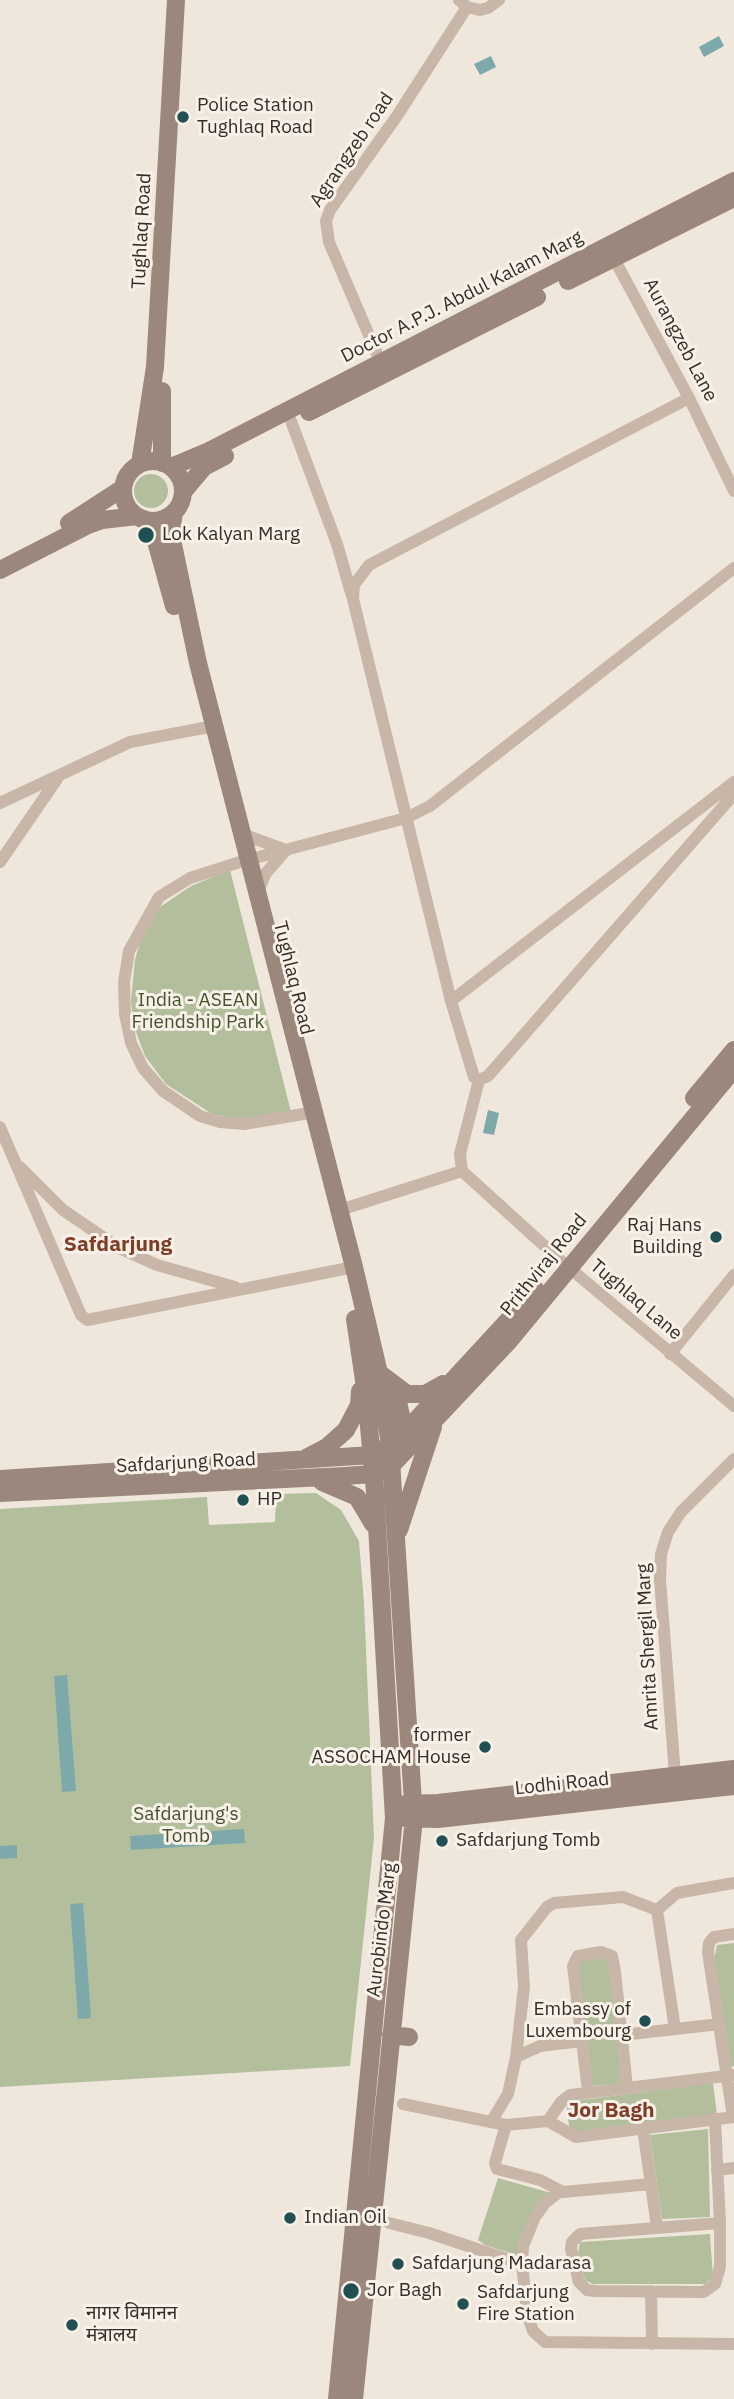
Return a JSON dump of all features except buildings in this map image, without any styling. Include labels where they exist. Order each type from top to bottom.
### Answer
[{"type":"main road","name":"Tughlaq Road","points":[[140,464],[155,367],[177,0]]},
{"type":"main road","name":"Tughlaq Road","points":[[166,465],[163,368],[186,0]]},
{"type":"main road","name":"Doctor A.P.J. Abdul Kalam Marg","points":[[212,456],[290,421],[611,252],[734,181]]},
{"type":"main road","name":"Doctor A.P.J. Abdul Kalam Marg","points":[[212,456],[380,361],[611,252],[734,198]]},
{"type":"main road","points":[[0,558],[81,517],[123,488],[130,472],[140,464],[166,465],[212,456]]},
{"type":"main road","points":[[0,570],[88,525],[140,517],[162,519],[174,512],[183,492],[212,456]]},
{"type":"main road","points":[[166,465],[180,477],[183,492]]},
{"type":"main road","points":[[123,488],[127,506],[140,517]]},
{"type":"main road","name":"Tughlaq Road","points":[[174,512],[171,535],[175,562],[209,727],[242,834],[244,861],[258,892],[310,1113],[340,1210],[349,1268]]},
{"type":"main road","name":"Tughlaq Road","points":[[140,517],[154,534],[209,727],[349,1268],[371,1373],[390,1444],[391,1466]]},
{"type":"main road","name":"Prithviraj Road","points":[[373,1474],[391,1466],[509,1342],[564,1264],[734,1050]]},
{"type":"main road","name":"Prithviraj Road","points":[[372,1455],[390,1444],[564,1264],[734,1069]]},
{"type":"main road","name":"Tughlaq Road","points":[[371,1373],[373,1474]]},
{"type":"main road","points":[[300,1461],[327,1447],[346,1430],[371,1373],[395,1387],[417,1395],[453,1378]]},
{"type":"main road","points":[[395,1387],[404,1430]]},
{"type":"main road","points":[[397,1538],[435,1420]]},
{"type":"main road","name":"Safdarjung Road","points":[[0,1493],[209,1475],[300,1461],[372,1455]]},
{"type":"main road","name":"Aurobindo Marg","points":[[354,2399],[369,2327],[400,2036],[414,1811],[391,1466]]},
{"type":"main road","name":"Safdarjung Road","points":[[0,1479],[209,1475],[310,1478],[373,1474]]},
{"type":"main road","name":"Aurobindo Marg","points":[[337,2399],[334,2341],[394,1811],[373,1474]]},
{"type":"main road","points":[[310,1478],[336,1486],[357,1497],[377,1534]]},
{"type":"main road","name":"Lodhi Road","points":[[394,1811],[414,1811],[734,1769]]},
{"type":"main road","name":"Lodhi Road","points":[[414,1811],[438,1819],[734,1786]]},
{"type":"street","points":[[463,4],[488,8],[499,0]]},
{"type":"street","name":"Agrangzeb road","points":[[380,361],[328,242],[326,221],[330,210],[397,116],[463,4]]},
{"type":"street","name":"Aurangzeb Lane","points":[[611,252],[733,484]]},
{"type":"street","points":[[353,599],[354,585],[369,565],[689,398]]},
{"type":"street","points":[[290,421],[337,544],[353,599],[451,1001],[471,1072],[479,1080]]},
{"type":"street","points":[[310,1113],[244,1124],[220,1122],[200,1116],[163,1091],[143,1068],[131,1043],[125,1014],[124,982],[129,950],[159,897],[190,878],[286,849],[406,818],[430,806],[734,568]]},
{"type":"street","points":[[0,803],[130,742],[209,727]]},
{"type":"street","points":[[0,862],[58,778]]},
{"type":"street","points":[[451,1001],[734,782]]},
{"type":"street","points":[[479,1080],[488,1076],[734,794]]},
{"type":"street","points":[[242,834],[286,849]]},
{"type":"street","points":[[258,892],[267,873],[286,849]]},
{"type":"street","points":[[340,1210],[462,1171],[460,1154],[479,1080]]},
{"type":"street","points":[[0,1127],[83,1318],[93,1320],[349,1268]]},
{"type":"street","points":[[15,1161],[64,1210],[119,1248],[157,1265],[241,1289]]},
{"type":"street","name":"Tughlaq Lane","points":[[462,1171],[564,1264],[734,1406]]},
{"type":"street","points":[[670,1354],[734,1275]]},
{"type":"street","name":"Amrita Shergil Marg","points":[[675,1775],[660,1579],[662,1554],[668,1532],[681,1512],[734,1459]]},
{"type":"street","points":[[657,1910],[677,1893],[734,1883]]},
{"type":"street","points":[[491,2122],[508,2094],[516,2057],[524,1987],[521,1940],[547,1907],[563,1900],[623,1897],[657,1910]]},
{"type":"street","points":[[657,1910],[675,2029]]},
{"type":"street","points":[[403,2104],[506,2125],[548,2120],[576,2137],[733,2117],[730,2075],[709,1943],[715,1937],[734,1934]]},
{"type":"street","points":[[587,2091],[573,1966],[574,1960],[584,1954],[601,1952],[612,1956],[627,2087]]},
{"type":"street","points":[[622,2035],[720,2024]]},
{"type":"street","points":[[516,2057],[534,2048],[582,2041]]},
{"type":"street","points":[[548,2120],[564,2098],[587,2091],[730,2075]]},
{"type":"street","points":[[715,2120],[720,2223],[719,2276],[710,2289],[587,2290],[579,2282],[572,2242],[580,2234],[720,2223]]},
{"type":"street","points":[[506,2125],[495,2164],[497,2169],[544,2181],[560,2191]]},
{"type":"street","points":[[643,2129],[657,2227]]},
{"type":"street","points":[[717,2170],[734,2168]]},
{"type":"street","points":[[651,2184],[560,2191],[545,2203],[535,2217],[523,2246],[527,2313],[533,2331],[545,2342],[734,2344]]},
{"type":"street","points":[[389,2223],[522,2264]]},
{"type":"street","points":[[652,2291],[652,2344]]},
{"type":"green space","points":[[151,474],[163,479],[168,491],[163,503],[151,508],[139,503],[134,491],[139,479]]},
{"type":"green space","name":"India - ASEAN Friendship Park","points":[[230,870],[291,1112],[244,1120],[212,1114],[166,1084],[145,1056],[133,1024],[131,1000],[135,960],[142,933],[160,907],[191,886]]},
{"type":"green space","name":"Safdarjung's Tomb","points":[[316,1493],[341,1510],[359,1541],[364,1603],[374,1838],[350,2066],[0,2087],[0,1509],[207,1497],[209,1525],[275,1522],[276,1494]]},
{"type":"green space","points":[[734,1943],[734,2066],[730,2067],[714,1960],[717,1945]]},
{"type":"green space","points":[[591,1956],[609,1958],[624,2083],[590,2086],[576,1970],[583,1959]]},
{"type":"green space","points":[[713,2083],[717,2115],[570,2134],[566,2102]]},
{"type":"green space","points":[[708,2129],[710,2217],[662,2219],[650,2135]]},
{"type":"green space","points":[[498,2178],[551,2193],[517,2255],[485,2245],[478,2240]]},
{"type":"green space","points":[[710,2234],[713,2277],[705,2284],[593,2284],[585,2280],[578,2253],[580,2242]]},
{"type":"water","points":[[719,36],[724,46],[704,57],[699,47]]},
{"type":"water","points":[[491,56],[496,67],[480,75],[474,64]]},
{"type":"water","points":[[488,1110],[499,1113],[494,1135],[483,1133]]},
{"type":"water","points":[[67,1675],[76,1791],[62,1792],[54,1676]]},
{"type":"water","points":[[244,1829],[245,1843],[131,1850],[130,1836]]},
{"type":"water","points":[[17,1845],[17,1858],[0,1859],[0,1846]]},
{"type":"water","points":[[83,1903],[91,2018],[78,2019],[70,1904]]},
{"type":"place","name":"Police Station Tughlaq Road","points":[[183,117]]},
{"type":"place","name":"Lok Kalyan Marg","points":[[146,535]]},
{"type":"place","name":"Raj Hans Building","points":[[716,1237]]},
{"type":"place","name":"HP","points":[[243,1500]]},
{"type":"place","name":"former ASSOCHAM House","points":[[485,1747]]},
{"type":"place","name":"Safdarjung Tomb","points":[[442,1841]]},
{"type":"place","name":"Embassy of Luxembourg","points":[[645,2021]]},
{"type":"place","name":"Indian Oil","points":[[290,2218]]},
{"type":"place","name":"Safdarjung Madarasa","points":[[398,2264]]},
{"type":"place","name":"Jor Bagh","points":[[351,2291]]},
{"type":"place","name":"Safdarjung Fire Station","points":[[463,2304]]},
{"type":"place","name":"नागर विमानन मंत्रालय","points":[[72,2325]]},
{"type":"district","name":"Safdarjung","points":[[118,1245]]},
{"type":"district","name":"Jor Bagh","points":[[611,2111]]}]
